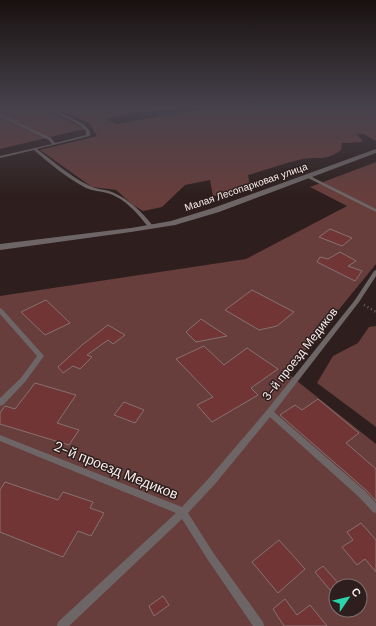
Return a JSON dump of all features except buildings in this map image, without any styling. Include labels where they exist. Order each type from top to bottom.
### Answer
[{"type":"street","name":"Малая Лесопарковая улица","points":[[0,247],[172,223],[216,210],[376,151]]},
{"type":"lane","points":[[46,137],[54,144]]},
{"type":"lane","points":[[0,157],[83,137]]},
{"type":"lane","points":[[35,149],[56,166],[89,188],[112,193],[139,213],[151,226]]},
{"type":"lane","points":[[307,176],[376,211]]},
{"type":"lane","name":"3-й проезд Медиков","points":[[376,272],[357,300],[270,412],[362,494],[376,509]]},
{"type":"lane","points":[[0,310],[41,356],[22,380],[0,403]]},
{"type":"lane","points":[[62,626],[183,512],[270,412]]},
{"type":"lane","name":"2-й проезд Медиков","points":[[0,438],[183,512],[211,557],[259,626]]},
{"type":"path","points":[[357,300],[376,312]]},
{"type":"shaded area","points":[[0,137],[50,137],[0,149]]},
{"type":"shaded area","points":[[92,137],[359,137],[363,142],[342,143],[341,150],[331,156],[289,162],[248,175],[250,186],[223,195],[213,196],[210,180],[185,185],[162,207],[143,211],[133,205],[116,190],[92,187],[40,150]]},
{"type":"shaded area","points":[[370,137],[376,137],[376,141]]},
{"type":"shaded area","points":[[376,162],[376,264],[287,373],[376,444],[376,626],[0,626],[0,296],[246,259],[347,206],[310,187]]},
{"type":"shaded area","points":[[376,326],[376,427],[317,383],[333,356],[358,343],[369,327]]}]
